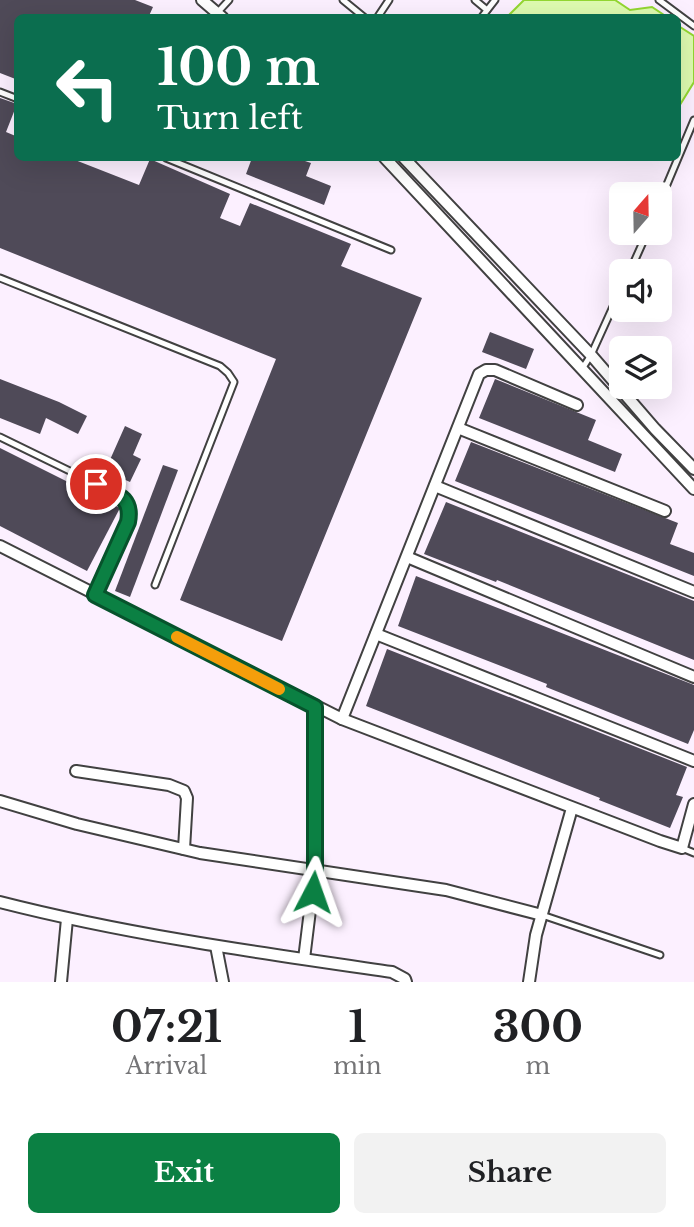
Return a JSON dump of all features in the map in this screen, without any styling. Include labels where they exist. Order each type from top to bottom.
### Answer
[{"type":"street","points":[[202,0],[219,14]]},
{"type":"street","points":[[389,161],[694,489]]},
{"type":"street","points":[[407,161],[591,355],[655,429],[694,469]]},
{"type":"street","points":[[342,719],[479,374],[486,370],[495,370],[577,405]]},
{"type":"street","points":[[458,428],[665,512]]},
{"type":"street","points":[[435,486],[694,593]]},
{"type":"street","points":[[0,545],[315,707],[572,808],[682,848],[694,804]]},
{"type":"street","points":[[407,557],[694,677]]},
{"type":"street","points":[[376,634],[694,761]]},
{"type":"street","points":[[304,960],[315,870],[315,707]]},
{"type":"street","points":[[76,771],[169,785],[184,791],[187,798],[184,849]]},
{"type":"street","points":[[0,801],[77,824],[184,849],[446,890],[542,915]]},
{"type":"street","points":[[529,982],[536,935],[572,808]]},
{"type":"street","points":[[0,902],[67,919],[216,946],[392,972],[405,979],[405,982]]},
{"type":"street","points":[[61,982],[67,919]]},
{"type":"street","points":[[216,946],[223,982]]},
{"type":"lane","points":[[343,0],[360,14]]},
{"type":"lane","points":[[475,0],[487,10]]},
{"type":"lane","points":[[484,14],[495,0]]},
{"type":"lane","points":[[659,0],[678,14]]},
{"type":"lane","points":[[681,153],[694,120]]},
{"type":"lane","points":[[173,161],[391,250]]},
{"type":"lane","points":[[668,182],[678,161]]},
{"type":"lane","points":[[0,278],[220,366],[234,382],[155,585]]},
{"type":"lane","points":[[582,369],[609,315]]},
{"type":"lane","points":[[0,437],[121,496],[127,502],[130,510],[128,522],[95,595]]},
{"type":"lane","points":[[682,848],[694,853]]},
{"type":"lane","points":[[542,915],[660,955]]},
{"type":"shaded area","points":[[524,0],[615,0],[630,10],[652,7],[662,14],[510,14]]},
{"type":"shaded area","points":[[681,28],[694,36],[694,82],[681,103]]},
{"type":"building","points":[[0,0],[135,0],[153,7],[150,14],[14,14],[14,78],[0,73]]},
{"type":"building","points":[[0,98],[14,103],[14,112],[6,132],[14,135],[14,161],[78,161],[139,185],[149,161],[155,161],[230,194],[220,218],[240,226],[250,203],[351,244],[341,266],[422,298],[282,641],[180,600],[276,359],[0,248]]},
{"type":"building","points":[[251,161],[305,161],[311,163],[306,176],[331,186],[324,205],[246,174]]},
{"type":"building","points":[[490,332],[534,349],[526,369],[482,352]]},
{"type":"building","points":[[0,379],[87,416],[78,434],[46,418],[40,434],[0,418]]},
{"type":"building","points":[[495,379],[596,420],[588,440],[622,454],[615,472],[479,418]]},
{"type":"building","points":[[125,426],[142,434],[133,455],[141,459],[130,482],[105,471]]},
{"type":"building","points":[[471,442],[678,523],[670,544],[694,553],[694,576],[455,481]]},
{"type":"building","points":[[0,448],[120,508],[87,571],[0,526]]},
{"type":"building","points":[[163,465],[178,470],[130,597],[115,591]]},
{"type":"building","points":[[446,502],[694,601],[694,660],[497,580],[496,582],[424,554]]},
{"type":"building","points":[[416,576],[694,685],[694,730],[688,744],[546,687],[547,684],[398,626]]},
{"type":"building","points":[[387,649],[687,767],[676,795],[683,797],[670,828],[366,706]]},
{"type":"slow traffic","points":[[177,637],[279,689]]},
{"type":"route","points":[[96,484],[121,496],[130,510],[128,522],[95,595],[315,707],[313,892]]}]
